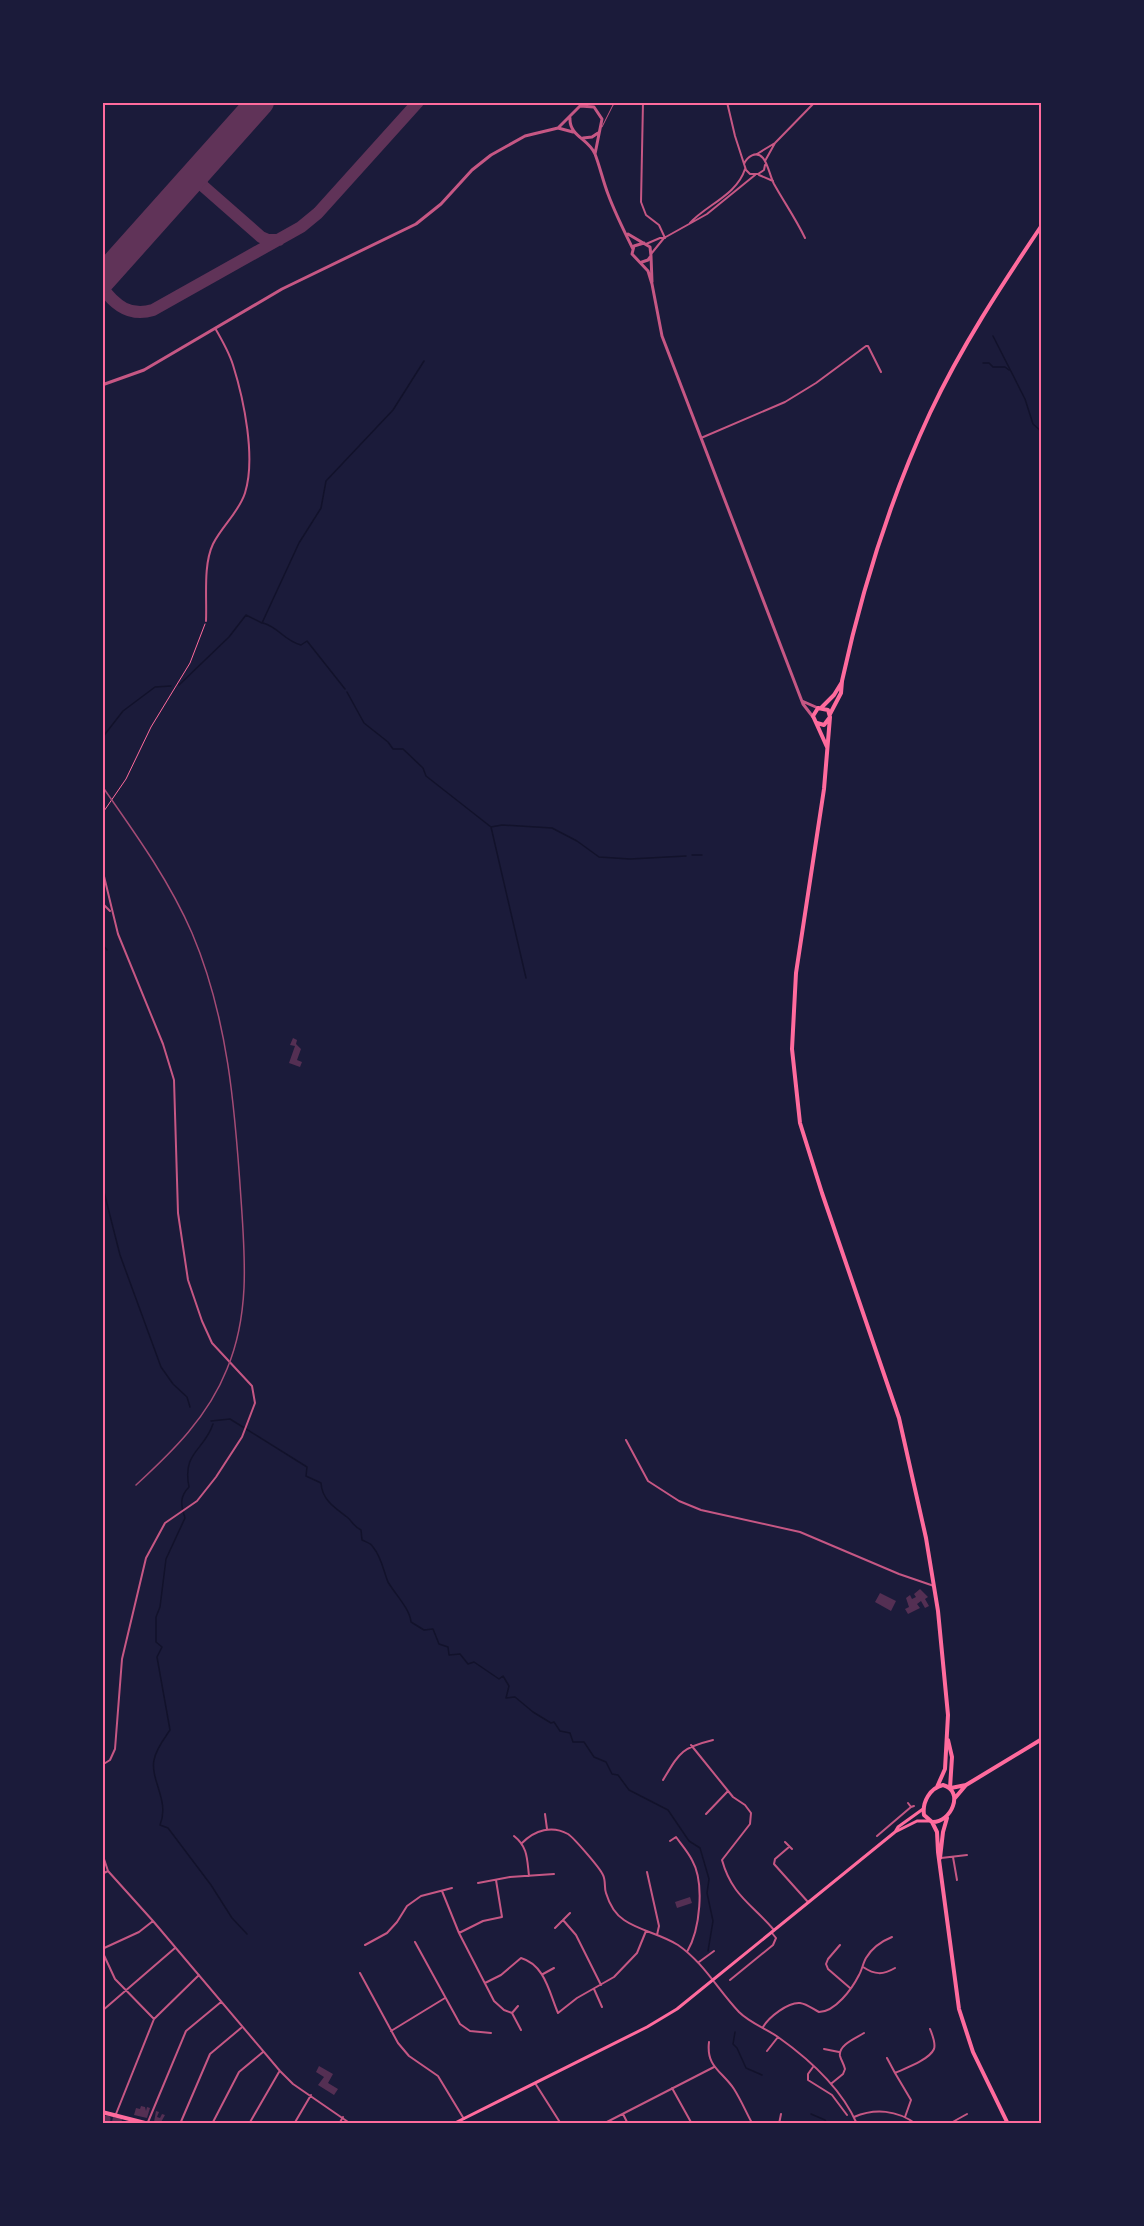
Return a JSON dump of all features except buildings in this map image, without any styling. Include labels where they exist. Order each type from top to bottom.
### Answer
[{"type":"main road","points":[[817,723],[824,725],[841,693],[857,618],[873,560],[894,499],[919,438],[970,338],[1042,225]]},
{"type":"main road","points":[[828,748],[814,718],[815,711],[834,694],[842,681]]},
{"type":"main road","points":[[453,2124],[657,2022],[714,1980],[886,1840],[898,1827],[923,1809],[929,1795],[937,1787],[944,1773],[948,1740],[944,1658],[917,1491],[898,1418],[800,1123],[792,1049],[796,973],[824,789],[828,748],[830,716],[828,710],[820,708]]},
{"type":"main road","points":[[948,1740],[952,1757],[950,1788],[955,1798]]},
{"type":"main road","points":[[940,1858],[943,1832],[949,1813],[955,1798],[966,1785],[1042,1740]]},
{"type":"main road","points":[[937,1787],[943,1785],[950,1788],[966,1785]]},
{"type":"main road","points":[[923,1809],[924,1815],[938,1832],[959,2009],[973,2052],[1008,2124]]},
{"type":"main road","points":[[895,1832],[917,1821],[943,1820],[949,1813]]},
{"type":"main road","points":[[102,2112],[149,2124]]},
{"type":"street","points":[[643,102],[641,202],[646,215],[659,225],[665,238]]},
{"type":"street","points":[[727,102],[735,136],[748,172],[773,182]]},
{"type":"street","points":[[690,223],[732,188],[743,175],[748,157],[775,143],[815,102]]},
{"type":"street","points":[[102,385],[124,379],[144,369],[288,286],[416,224],[436,209],[472,170],[497,150],[525,136],[558,128],[571,117],[576,109],[590,106],[601,114],[602,127],[595,154]]},
{"type":"street","points":[[571,117],[570,125],[574,133]]},
{"type":"street","points":[[558,128],[583,138],[595,154],[616,214],[633,249],[634,257],[648,271],[660,331],[802,701],[814,718]]},
{"type":"street","points":[[583,138],[592,137],[600,132]]},
{"type":"street","points":[[640,262],[648,260],[665,238],[719,206],[764,170],[775,143]]},
{"type":"street","points":[[757,154],[765,163],[773,182],[805,238]]},
{"type":"street","points":[[627,234],[650,247],[652,284]]},
{"type":"street","points":[[633,249],[637,244],[665,238]]},
{"type":"street","points":[[206,621],[206,564],[213,544],[245,493],[249,472],[249,449],[239,388],[233,364],[215,328]]},
{"type":"street","points":[[701,438],[785,402],[816,383],[866,345],[881,372]]},
{"type":"street","points":[[802,701],[820,708]]},
{"type":"street","points":[[102,868],[112,913],[130,966],[163,1044],[174,1080],[178,1213],[188,1280],[202,1322],[212,1343],[252,1386],[255,1403],[248,1427],[204,1494],[165,1523],[146,1558],[122,1659],[115,1749],[110,1760],[102,1765]]},
{"type":"street","points":[[102,903],[112,913]]},
{"type":"street","points":[[626,1440],[648,1481],[679,1501],[701,1510],[800,1532],[899,1574],[934,1586]]},
{"type":"street","points":[[663,1780],[679,1753],[691,1745],[713,1740]]},
{"type":"street","points":[[691,1745],[728,1791],[751,1813],[750,1824],[722,1860],[726,1876],[747,1905],[776,1938],[773,1945],[730,1980]]},
{"type":"street","points":[[706,1814],[728,1791]]},
{"type":"street","points":[[877,1836],[912,1807],[908,1803]]},
{"type":"street","points":[[545,1814],[547,1829]]},
{"type":"street","points":[[522,1843],[532,1834],[547,1829],[554,1829],[575,1839],[603,1875],[606,1893],[613,1909],[623,1919],[671,1941],[699,1962],[741,2013],[778,2037],[831,2084],[857,2124]]},
{"type":"street","points":[[881,1833],[886,1840]]},
{"type":"street","points":[[514,1836],[522,1843],[526,1851],[529,1876]]},
{"type":"street","points":[[670,1841],[676,1837],[693,1861],[699,1881],[699,1919],[687,1952]]},
{"type":"street","points":[[785,1842],[790,1848],[775,1859],[774,1864],[809,1903]]},
{"type":"street","points":[[102,1853],[108,1871],[144,1910],[280,2071],[293,2084],[351,2124]]},
{"type":"street","points":[[940,1858],[968,1855]]},
{"type":"street","points":[[953,1857],[957,1880]]},
{"type":"street","points":[[102,1874],[108,1871]]},
{"type":"street","points":[[646,1872],[659,1926],[657,1935]]},
{"type":"street","points":[[478,1883],[554,1874]]},
{"type":"street","points":[[459,1933],[483,1921],[502,1917],[496,1880]]},
{"type":"street","points":[[365,1945],[387,1933],[397,1923],[407,1906],[421,1896],[452,1888]]},
{"type":"street","points":[[442,1891],[459,1933],[494,2001],[504,2010],[512,2013],[521,2030]]},
{"type":"street","points":[[555,1928],[570,1913]]},
{"type":"street","points":[[563,1920],[576,1935],[601,1985]]},
{"type":"street","points":[[153,1921],[139,1932],[102,1950],[115,1979],[154,2019]]},
{"type":"street","points":[[485,1983],[501,1976],[520,1958],[535,1964],[542,1974],[558,2013],[577,1998],[614,1977],[634,1958],[646,1931]]},
{"type":"street","points":[[762,2028],[770,2017],[793,2004],[806,2004],[819,2012],[829,2010],[850,1988],[872,1950],[884,1940],[892,1937]]},
{"type":"street","points":[[415,1942],[464,2029],[491,2033]]},
{"type":"street","points":[[840,1945],[826,1964],[828,1969],[850,1988]]},
{"type":"street","points":[[102,2011],[176,1948]]},
{"type":"street","points":[[699,1962],[714,1951]]},
{"type":"street","points":[[862,1967],[873,1974],[885,1974],[896,1968]]},
{"type":"street","points":[[542,1974],[554,1968]]},
{"type":"street","points":[[360,1973],[403,2050],[438,2076],[464,2119]]},
{"type":"street","points":[[116,2114],[154,2019],[199,1976]]},
{"type":"street","points":[[594,1989],[602,2007]]},
{"type":"street","points":[[391,2031],[445,1998]]},
{"type":"street","points":[[149,2124],[186,2031],[220,2002]]},
{"type":"street","points":[[512,2013],[518,2006]]},
{"type":"street","points":[[180,2124],[210,2054],[242,2027]]},
{"type":"street","points":[[895,2073],[925,2058],[933,2050],[935,2045],[930,2029]]},
{"type":"street","points":[[831,2084],[843,2074],[845,2069],[840,2053],[844,2045],[864,2033]]},
{"type":"street","points":[[767,2051],[778,2037]]},
{"type":"street","points":[[709,2042],[707,2054],[714,2067],[733,2088],[752,2123]]},
{"type":"street","points":[[824,2049],[840,2053]]},
{"type":"street","points":[[212,2124],[239,2072],[263,2052]]},
{"type":"street","points":[[887,2058],[911,2100],[905,2117]]},
{"type":"street","points":[[603,2124],[714,2067]]},
{"type":"street","points":[[813,2067],[808,2074],[808,2080],[832,2095],[847,2115]]},
{"type":"street","points":[[249,2124],[280,2071]]},
{"type":"street","points":[[535,2083],[561,2124]]},
{"type":"street","points":[[672,2088],[692,2124]]},
{"type":"street","points":[[294,2124],[311,2095]]},
{"type":"street","points":[[854,2118],[878,2111],[894,2113],[916,2124]]},
{"type":"street","points":[[623,2114],[628,2124]]},
{"type":"street","points":[[779,2124],[781,2114]]},
{"type":"street","points":[[949,2124],[967,2114]]},
{"type":"street","points":[[339,2124],[343,2117]]},
{"type":"lane","points":[[602,127],[613,105],[618,102]]},
{"type":"path","points":[[102,868],[104,812],[126,779],[151,727],[190,663],[206,621]]},
{"type":"path","points":[[102,1488],[102,1521]]},
{"type":"waterway","points":[[993,336],[1025,399],[1033,424],[1042,432]]},
{"type":"waterway","points":[[179,685],[229,637],[246,615],[262,623],[299,543],[321,508],[326,481],[393,410],[424,361]]},
{"type":"waterway","points":[[983,363],[989,363],[993,367],[1005,367],[1009,370]]},
{"type":"waterway","points":[[263,623],[295,643],[301,645],[307,641],[345,689]]},
{"type":"waterway","points":[[102,738],[123,711],[155,687],[171,686]]},
{"type":"waterway","points":[[347,692],[364,723],[388,742],[393,749],[403,749],[423,768],[426,776],[491,827],[502,825],[552,828],[577,841],[599,857],[630,859],[686,856]]},
{"type":"waterway","points":[[491,827],[526,978]]},
{"type":"waterway","points":[[692,855],[702,855]]},
{"type":"waterway","points":[[102,944],[107,950]]},
{"type":"waterway","points":[[103,1188],[120,1255],[161,1367],[173,1384],[187,1397],[190,1407]]},
{"type":"waterway","points":[[211,1421],[230,1419],[307,1467],[306,1476],[321,1483],[327,1499],[361,1530],[362,1540],[371,1544],[376,1551],[388,1582],[405,1607],[411,1622],[424,1630],[433,1629],[439,1644],[448,1647],[449,1655],[460,1654],[468,1664],[474,1662],[499,1679],[503,1676],[509,1686],[506,1698],[515,1697],[533,1712],[551,1723],[554,1722],[560,1731],[570,1733],[573,1742],[584,1742],[594,1757],[606,1762],[612,1774],[618,1775],[629,1790],[668,1810],[689,1841],[700,1848],[709,1879],[707,1893],[713,1921],[708,1951]]},
{"type":"waterway","points":[[213,1424],[191,1459],[188,1475],[189,1487],[182,1502],[185,1518],[166,1559],[160,1607],[156,1617],[156,1642],[162,1647],[157,1657],[170,1730],[156,1752],[154,1768],[163,1808],[160,1825],[168,1828],[211,1885],[232,1918],[247,1934]]},
{"type":"waterway","points":[[735,2032],[733,2044],[746,2068],[762,2075]]},
{"type":"waterway","points":[[811,2114],[825,2120],[827,2124]]},
{"type":"taxiway","points":[[102,287],[112,300],[124,308],[138,312],[153,310],[301,227],[318,213],[418,102]]},
{"type":"taxiway","points":[[202,167],[199,177],[203,186],[261,237],[268,240],[279,240]]},
{"type":"taxiway","points":[[102,281],[106,275]]},
{"type":"runway","points":[[102,279],[260,102]]},
{"type":"railway","points":[[102,786],[151,857],[173,894],[192,933],[204,965],[214,998],[228,1064],[236,1131],[244,1242],[243,1306],[227,1369],[200,1418],[176,1446],[136,1485]]}]
